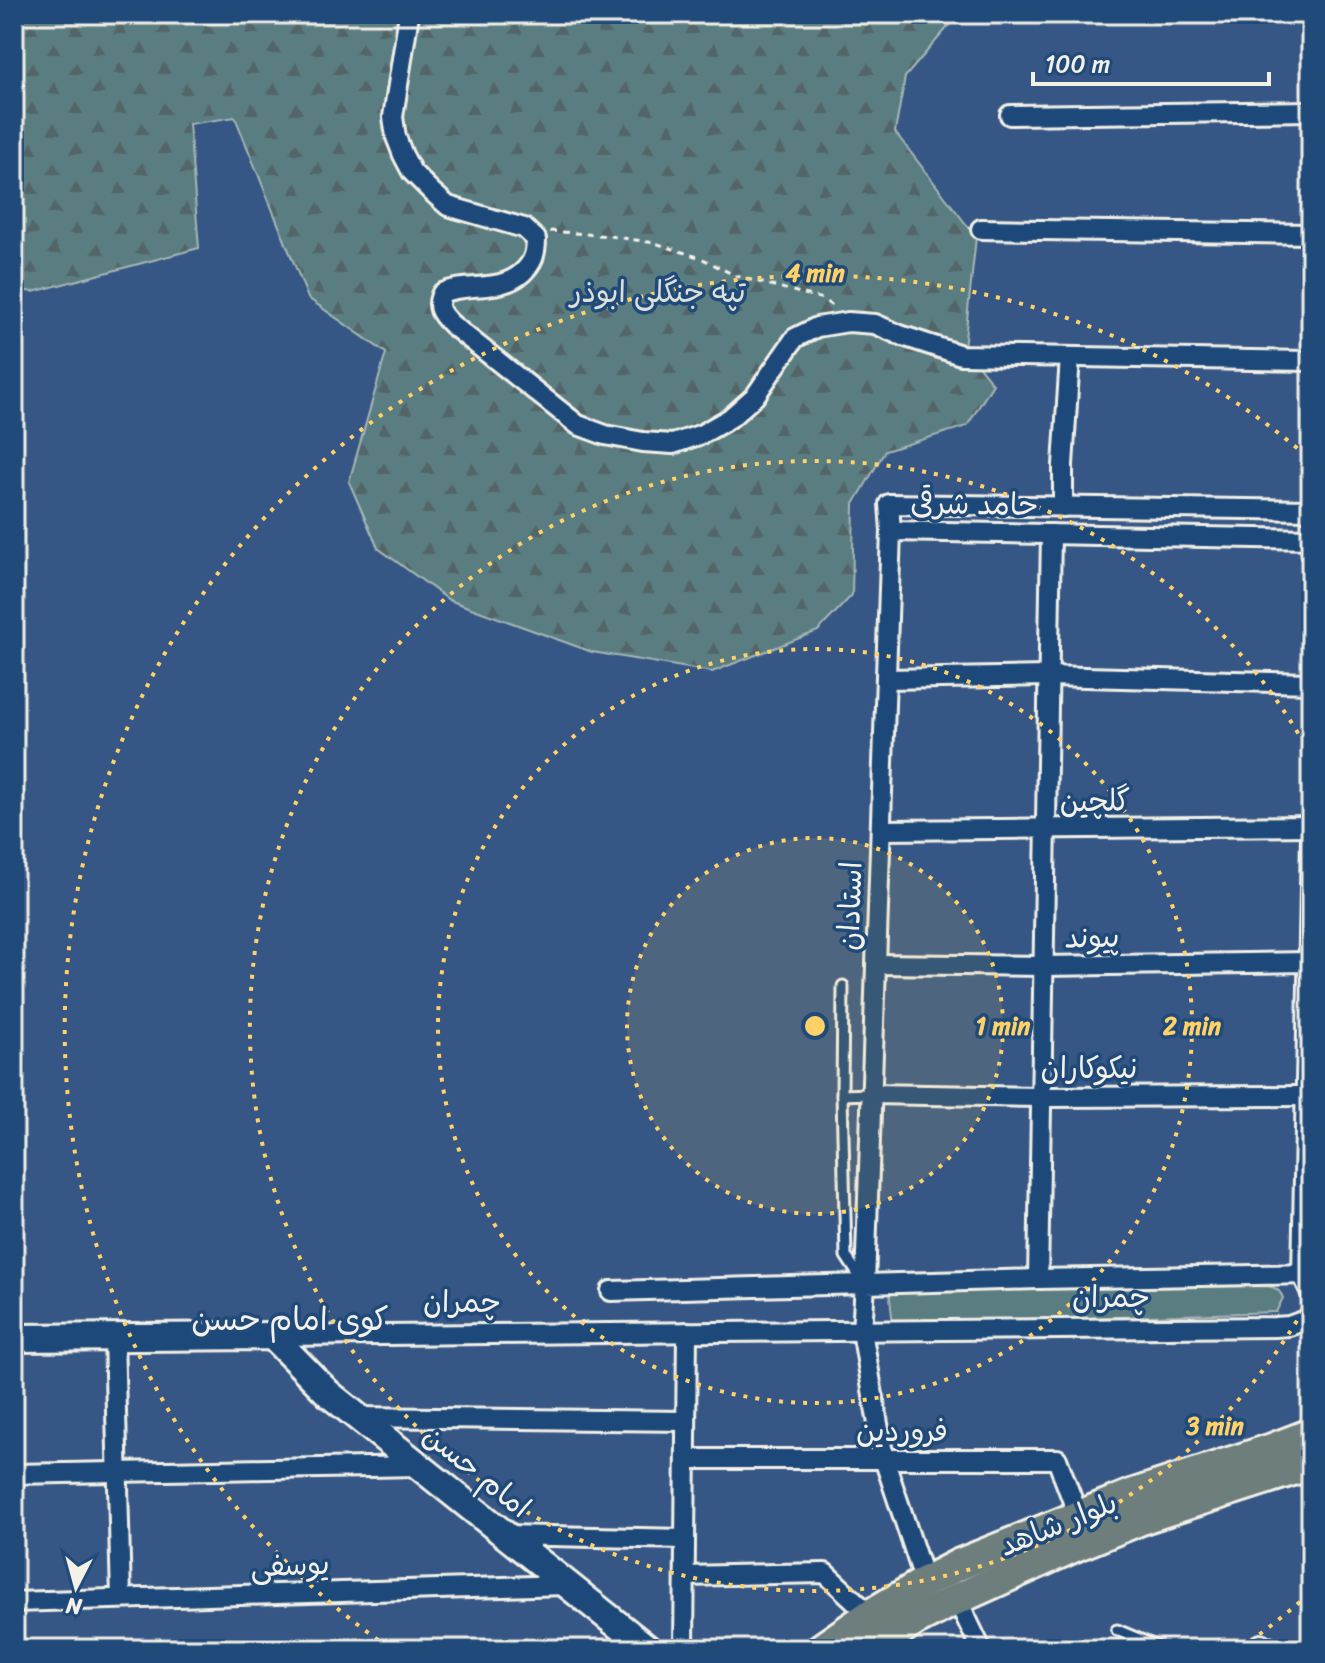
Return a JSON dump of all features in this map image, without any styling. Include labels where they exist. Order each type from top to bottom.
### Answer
[{"type":"main road","name":"بلوار شاهد","points":[[821,1649],[870,1615],[958,1565],[1134,1494],[1311,1434]]},
{"type":"main road","name":"بلوار شاهد","points":[[870,1649],[914,1621],[1006,1575],[1146,1517],[1311,1464]]},
{"type":"street","points":[[409,14],[393,117],[396,137],[407,164],[448,206],[504,221],[526,230],[536,239],[536,252],[530,266],[513,280],[492,286],[451,289],[442,293],[438,301],[439,312],[578,425],[605,435],[643,442],[673,444],[702,434],[730,418],[755,396],[795,338],[817,327],[852,323],[875,324],[961,355],[1311,361]]},
{"type":"street","points":[[1010,115],[1311,111]]},
{"type":"street","points":[[981,229],[1311,234]]},
{"type":"street","points":[[1063,507],[1070,357]]},
{"type":"street","name":"حامد شرقی","points":[[1311,510],[889,504],[891,531],[1311,539]]},
{"type":"street","name":"استادان","points":[[865,1284],[891,531]]},
{"type":"street","points":[[1038,1279],[1051,534]]},
{"type":"street","points":[[886,679],[1048,676],[1311,683]]},
{"type":"street","name":"گلچین","points":[[881,830],[1311,826]]},
{"type":"street","points":[[1311,840],[1306,1096],[1307,1274],[1311,1293]]},
{"type":"street","name":"پیوند","points":[[876,964],[1043,966],[1309,962]]},
{"type":"street","name":"نیکوکاران","points":[[871,1094],[1306,1096]]},
{"type":"street","name":"چمران","points":[[611,1291],[1307,1274]]},
{"type":"street","points":[[865,1284],[862,1331],[884,1459],[925,1582]]},
{"type":"street","name":"چمران","points":[[14,1338],[1275,1327],[1289,1326],[1311,1318]]},
{"type":"street","points":[[684,1649],[687,1332]]},
{"type":"street","name":"امام حسن","points":[[272,1336],[329,1394],[648,1649]]},
{"type":"street","points":[[114,1337],[121,1598]]},
{"type":"street","points":[[357,1417],[686,1421]]},
{"type":"street","name":"فروردین","points":[[686,1459],[1057,1459],[1078,1515]]},
{"type":"street","points":[[14,1474],[419,1466]]},
{"type":"street","points":[[505,1535],[685,1539]]},
{"type":"street","points":[[685,1576],[825,1573],[870,1615]]},
{"type":"street","name":"یوسفی","points":[[14,1602],[567,1585]]},
{"type":"street","points":[[957,1599],[981,1649]]},
{"type":"street","points":[[1259,1649],[1261,1644],[1274,1649]]},
{"type":"lane","points":[[843,986],[846,1256],[865,1284]]},
{"type":"lane","points":[[842,1095],[871,1094]]},
{"type":"lane","points":[[1117,1630],[1162,1649]]},
{"type":"path","points":[[526,230],[610,236],[655,243],[701,258],[736,276],[823,299],[852,323]]},
{"type":"green space","name":"تپه جنگلی ابوذر","points":[[14,14],[959,14],[905,77],[895,132],[976,237],[964,348],[993,384],[967,426],[885,451],[854,504],[852,595],[818,631],[712,672],[592,652],[449,600],[378,548],[349,482],[386,353],[308,298],[235,117],[189,124],[199,248],[33,292],[14,289]]},
{"type":"green space","points":[[1266,1286],[1277,1289],[1283,1298],[1276,1312],[893,1324],[889,1290]]},
{"type":"district","name":"کوی امام حسن","points":[[290,1319]]}]
